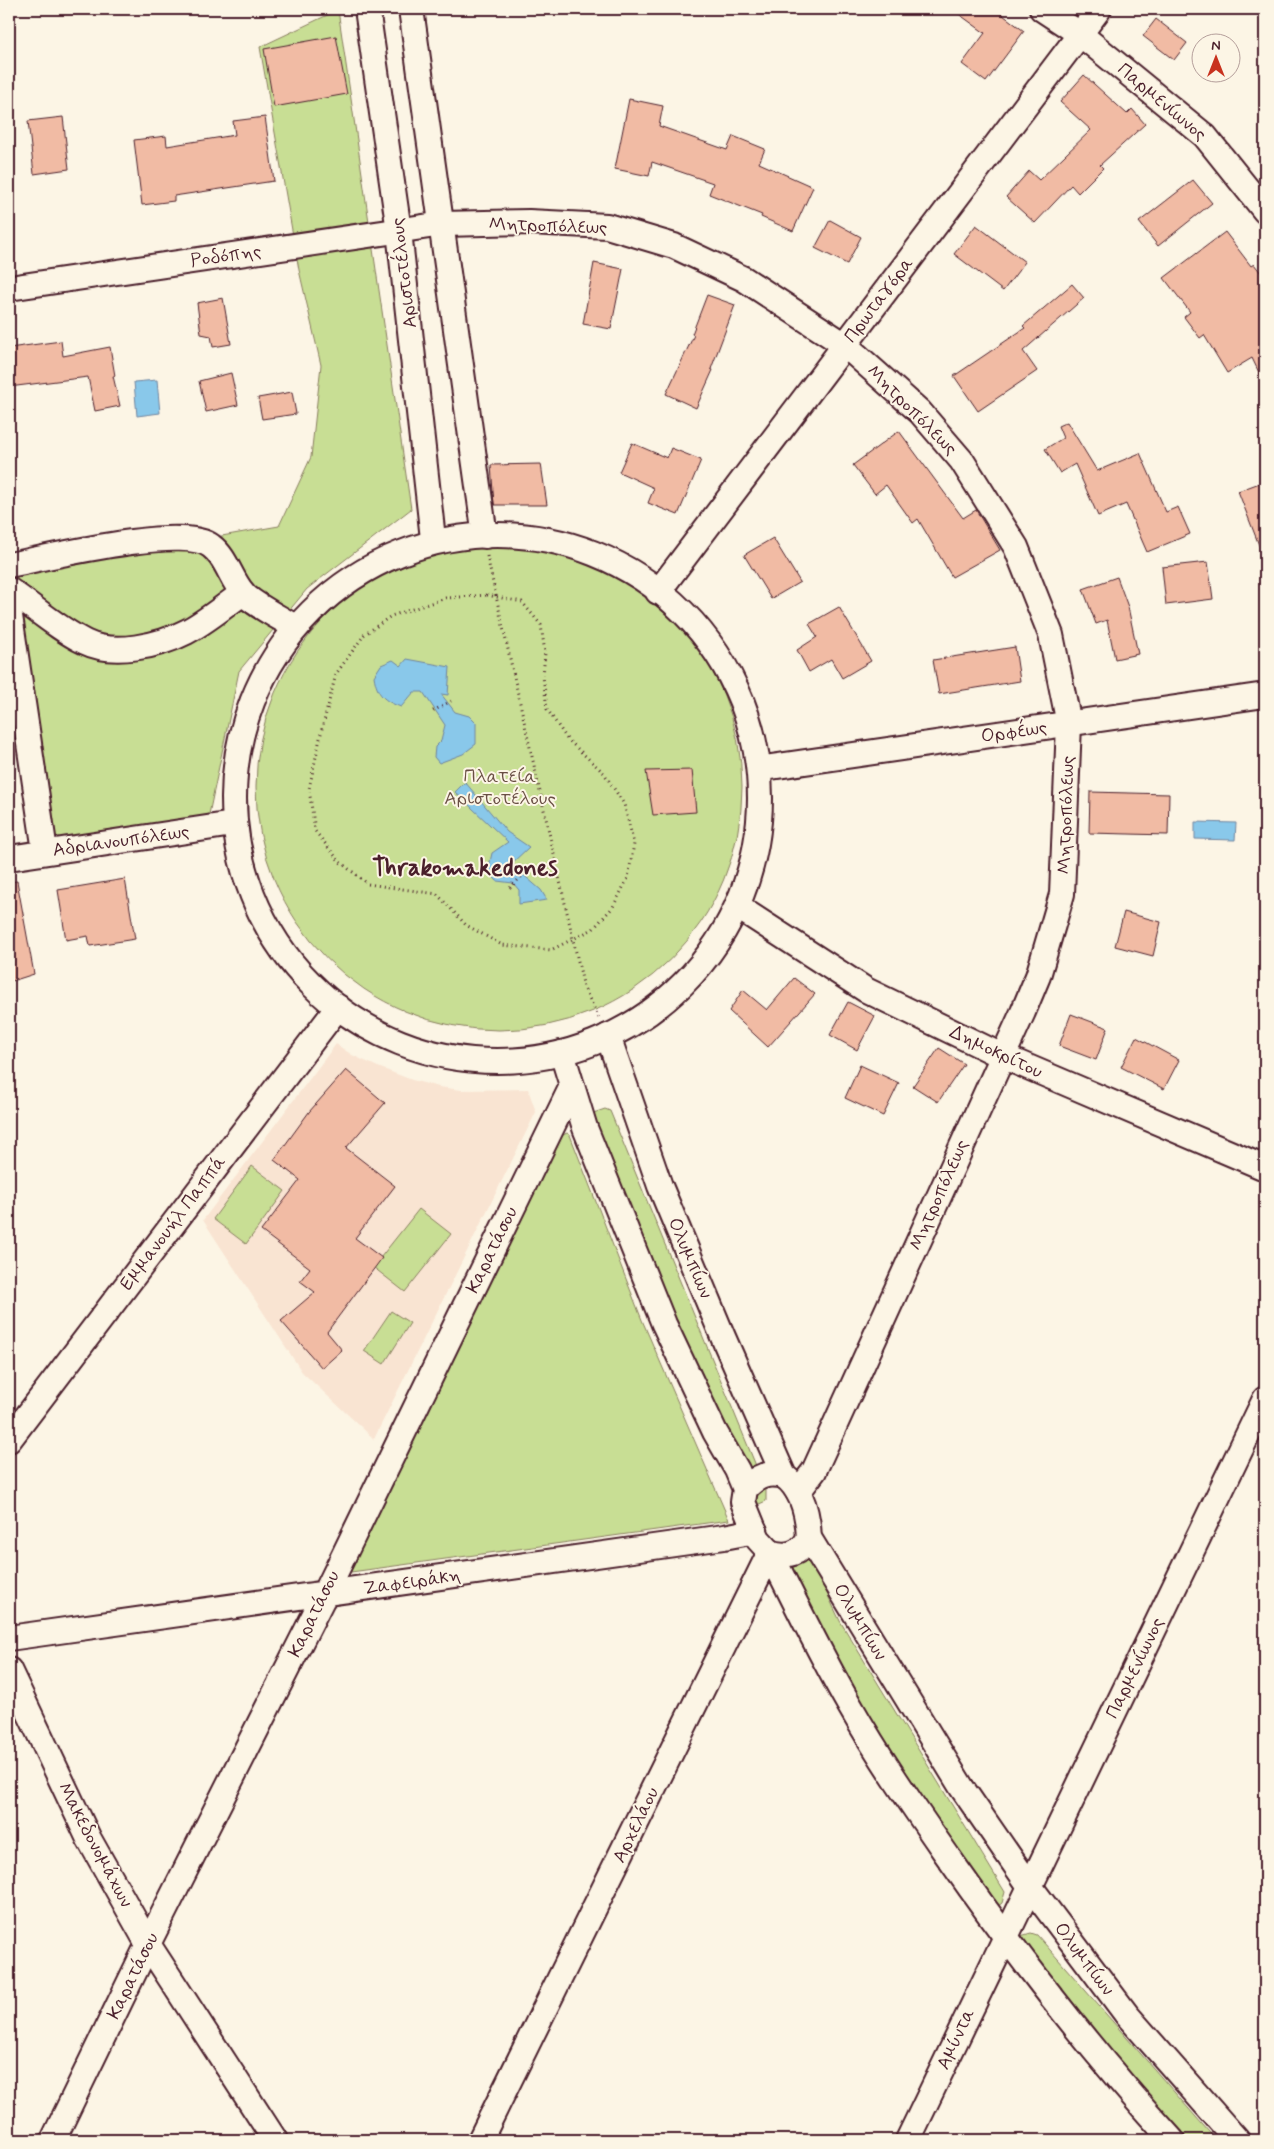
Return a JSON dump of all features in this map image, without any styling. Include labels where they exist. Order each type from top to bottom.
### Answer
[{"type":"street","name":"Αριστοτέλους","points":[[367,9],[399,231],[433,539]]},
{"type":"street","points":[[411,9],[443,224],[486,546]]},
{"type":"street","name":"Παρμενίωνος","points":[[1042,9],[1080,34],[1204,136],[1265,211]]},
{"type":"street","name":"Πρωταγόρα","points":[[658,592],[1099,9]]},
{"type":"street","name":"Μητροπόλεως","points":[[443,224],[529,222],[607,226],[674,246],[744,279],[845,345],[920,412],[962,461],[1016,547],[1051,636],[1069,724],[1062,894],[1038,976],[814,1471],[791,1484]]},
{"type":"street","name":"Ροδόπης","points":[[9,288],[443,224]]},
{"type":"street","points":[[9,565],[165,538],[189,538],[204,541],[212,546],[222,557],[243,593],[294,626]]},
{"type":"street","points":[[433,539],[486,546],[577,551],[606,562],[658,592],[704,644],[738,693],[764,768],[768,808],[759,862],[741,909],[729,932],[704,966],[657,1009],[608,1036],[562,1053],[484,1060],[407,1044],[338,1007],[312,984],[270,930],[257,903],[246,874],[234,824],[231,771],[246,704],[275,646],[325,597],[403,543],[433,539]]},
{"type":"street","points":[[9,590],[86,643],[104,649],[124,650],[144,646],[184,633],[243,593]]},
{"type":"street","points":[[9,609],[45,851]]},
{"type":"street","name":"Ορφέως","points":[[764,768],[1265,696]]},
{"type":"street","name":"Αδριανουπόλεως","points":[[9,858],[45,851],[234,824]]},
{"type":"street","name":"Δημοκρίτου","points":[[741,909],[866,990],[1002,1056],[1265,1168]]},
{"type":"street","name":"Εμμανουήλ Παππά","points":[[9,1440],[338,1007]]},
{"type":"street","name":"Ολυμπίων","points":[[608,1036],[660,1186],[723,1338],[791,1484],[805,1508],[809,1538],[962,1788],[1029,1885],[1127,2016],[1237,2140]]},
{"type":"street","points":[[562,1053],[604,1178],[664,1324],[715,1432],[737,1470],[745,1489],[743,1502],[755,1531],[763,1546],[770,1552],[779,1555],[795,1553],[804,1546],[809,1538]]},
{"type":"street","name":"Καρατάσου","points":[[53,2140],[148,1944],[324,1594],[572,1086]]},
{"type":"street","name":"Παρμενίωνος","points":[[1004,1937],[1265,1399]]},
{"type":"street","points":[[745,1489],[760,1476],[774,1474],[791,1484]]},
{"type":"street","name":"Ζαφειράκη","points":[[9,1638],[755,1531]]},
{"type":"street","points":[[770,1552],[813,1638],[877,1752],[1004,1937],[1079,2033],[1172,2140]]},
{"type":"street","name":"Αρχελάου","points":[[480,2140],[770,1552]]},
{"type":"street","name":"Μακεδονομάχων","points":[[9,1670],[89,1839],[148,1944],[275,2140]]},
{"type":"street","name":"Αμύντα","points":[[908,2140],[1004,1937]]},
{"type":"path","points":[[486,546],[584,988],[608,1036]]},
{"type":"path","points":[[486,595],[497,597],[522,602],[541,625],[545,653],[543,676],[547,709],[568,739],[604,773],[624,804],[634,844],[628,878],[613,907],[593,929],[551,950],[502,945],[466,925],[437,894],[368,884],[340,862],[315,831],[309,789],[322,729],[336,674],[364,635],[391,616],[446,598],[486,595]]},
{"type":"path","points":[[433,711],[450,701]]},
{"type":"path","points":[[510,888],[526,872]]},
{"type":"shaded area","points":[[336,1044],[352,1055],[378,1067],[412,1080],[439,1087],[461,1090],[528,1089],[536,1112],[374,1439],[302,1372],[203,1220]]},
{"type":"green space","points":[[338,10],[411,509],[307,589],[239,671],[207,824],[50,843],[10,573],[279,526],[311,457],[321,365],[299,270],[260,47]]},
{"type":"green space","name":"Πλατεία Αριστοτέλους","points":[[499,544],[546,549],[592,563],[634,585],[671,615],[701,652],[723,694],[737,740],[742,787],[737,834],[723,880],[701,922],[671,959],[634,989],[592,1011],[546,1025],[499,1030],[452,1025],[406,1011],[364,989],[327,959],[297,922],[275,880],[261,834],[256,787],[261,740],[275,694],[297,652],[327,615],[364,585],[406,563],[452,549]]},
{"type":"green space","points":[[605,1109],[610,1111],[766,1490],[766,1501],[750,1508],[582,1117]]},
{"type":"green space","points":[[567,1133],[570,1135],[642,1320],[729,1520],[351,1572],[349,1568],[508,1237],[561,1136]]},
{"type":"green space","points":[[252,1166],[285,1191],[246,1244],[213,1219]]},
{"type":"green space","points":[[419,1209],[451,1234],[405,1292],[373,1267]]},
{"type":"green space","points":[[391,1311],[410,1323],[384,1364],[364,1351]]},
{"type":"green space","points":[[804,1545],[840,1621],[1005,1892],[1002,1903],[988,1914],[770,1552]]},
{"type":"green space","points":[[1031,1933],[1037,1935],[1216,2140],[1168,2140],[1017,1937]]},
{"type":"water","points":[[157,380],[160,413],[137,416],[134,382]]},
{"type":"water","points":[[407,659],[450,667],[448,695],[441,694],[455,712],[469,716],[476,723],[476,744],[463,754],[439,763],[434,757],[435,747],[441,741],[445,725],[423,692],[414,692],[401,707],[386,700],[379,693],[374,676],[381,665],[393,660],[401,666]]},
{"type":"water","points":[[465,782],[507,832],[529,847],[511,864],[541,890],[547,900],[519,904],[519,890],[513,883],[497,881],[488,871],[492,853],[508,842],[455,792]]},
{"type":"water","points":[[1195,822],[1236,823],[1235,840],[1195,839]]},
{"type":"building","points":[[952,9],[995,9],[1024,31],[986,82],[962,64],[985,33]]},
{"type":"building","points":[[1156,19],[1187,43],[1174,60],[1143,36]]},
{"type":"building","points":[[336,36],[347,94],[274,107],[264,49]]},
{"type":"building","points":[[1084,75],[1127,114],[1132,109],[1145,124],[1100,165],[1103,168],[1078,193],[1071,185],[1035,223],[1006,197],[1029,171],[1039,180],[1091,130],[1060,102]]},
{"type":"building","points":[[629,99],[663,106],[659,126],[727,150],[733,136],[765,149],[759,163],[813,187],[793,231],[761,217],[762,215],[709,194],[713,183],[652,162],[649,176],[615,169]]},
{"type":"building","points":[[63,117],[69,169],[34,174],[28,121]]},
{"type":"building","points":[[265,117],[274,181],[174,196],[174,201],[142,205],[134,140],[166,136],[167,146],[235,135],[233,121]]},
{"type":"building","points":[[1193,180],[1212,203],[1158,246],[1139,222]]},
{"type":"building","points":[[830,220],[861,237],[847,264],[815,248]]},
{"type":"building","points":[[976,225],[1025,262],[1003,291],[954,254]]},
{"type":"building","points":[[1225,232],[1251,266],[1254,264],[1265,278],[1265,385],[1252,358],[1227,373],[1204,335],[1200,338],[1184,317],[1190,312],[1164,278]]},
{"type":"building","points":[[594,263],[623,269],[611,329],[583,324]]},
{"type":"building","points":[[1072,284],[1084,298],[1023,351],[1037,371],[978,411],[954,376],[1025,328],[1023,326]]},
{"type":"building","points":[[707,295],[735,305],[711,369],[713,370],[696,408],[666,394],[694,335],[692,334]]},
{"type":"building","points":[[223,298],[231,344],[213,347],[211,336],[201,334],[197,303]]},
{"type":"building","points":[[61,341],[63,356],[110,347],[115,376],[113,376],[120,406],[95,411],[88,377],[9,387],[9,348]]},
{"type":"building","points":[[231,373],[238,405],[206,412],[199,381]]},
{"type":"building","points":[[292,392],[296,414],[262,419],[258,398]]},
{"type":"building","points":[[1067,422],[1097,471],[1140,453],[1166,512],[1178,507],[1190,534],[1147,552],[1126,504],[1098,516],[1075,464],[1060,473],[1045,449],[1063,438],[1058,426]]},
{"type":"building","points":[[899,431],[963,518],[976,510],[1000,550],[952,577],[918,519],[913,523],[886,485],[875,494],[853,465]]},
{"type":"building","points":[[632,443],[667,458],[671,448],[701,460],[678,515],[648,503],[654,488],[619,472]]},
{"type":"building","points":[[541,464],[547,505],[494,505],[491,465]]},
{"type":"building","points":[[1265,481],[1265,558],[1264,558],[1238,491]]},
{"type":"building","points":[[773,538],[800,582],[771,599],[744,555]]},
{"type":"building","points":[[1208,562],[1213,599],[1166,605],[1162,567]]},
{"type":"building","points":[[1117,577],[1128,607],[1138,654],[1115,659],[1107,620],[1096,624],[1083,589]]},
{"type":"building","points":[[839,607],[871,661],[842,678],[831,659],[809,672],[797,650],[817,637],[809,624]]},
{"type":"building","points":[[1015,647],[1020,681],[939,694],[933,660]]},
{"type":"building","points":[[692,770],[696,812],[653,815],[646,771]]},
{"type":"building","points":[[1090,792],[1169,794],[1168,835],[1089,833]]},
{"type":"building","points":[[125,879],[135,939],[90,946],[88,936],[66,940],[58,890]]},
{"type":"building","points":[[17,881],[34,974],[9,982],[9,882]]},
{"type":"building","points":[[1124,912],[1161,922],[1153,956],[1115,946]]},
{"type":"building","points":[[794,978],[815,994],[768,1047],[729,1011],[743,990],[767,1010]]},
{"type":"building","points":[[848,1002],[875,1016],[857,1050],[830,1035]]},
{"type":"building","points":[[1071,1014],[1108,1028],[1096,1060],[1059,1046]]},
{"type":"building","points":[[1136,1037],[1179,1060],[1164,1089],[1121,1067]]},
{"type":"building","points":[[939,1048],[964,1064],[938,1102],[913,1086]]},
{"type":"building","points":[[860,1065],[899,1083],[883,1116],[845,1098]]},
{"type":"building","points":[[346,1070],[385,1103],[346,1148],[395,1186],[355,1238],[382,1258],[327,1332],[342,1350],[322,1368],[281,1321],[315,1292],[300,1281],[310,1268],[261,1231],[300,1180],[274,1160],[309,1112]]},
{"type":"district","name":"Thrakomakedones","points":[[465,868]]}]
